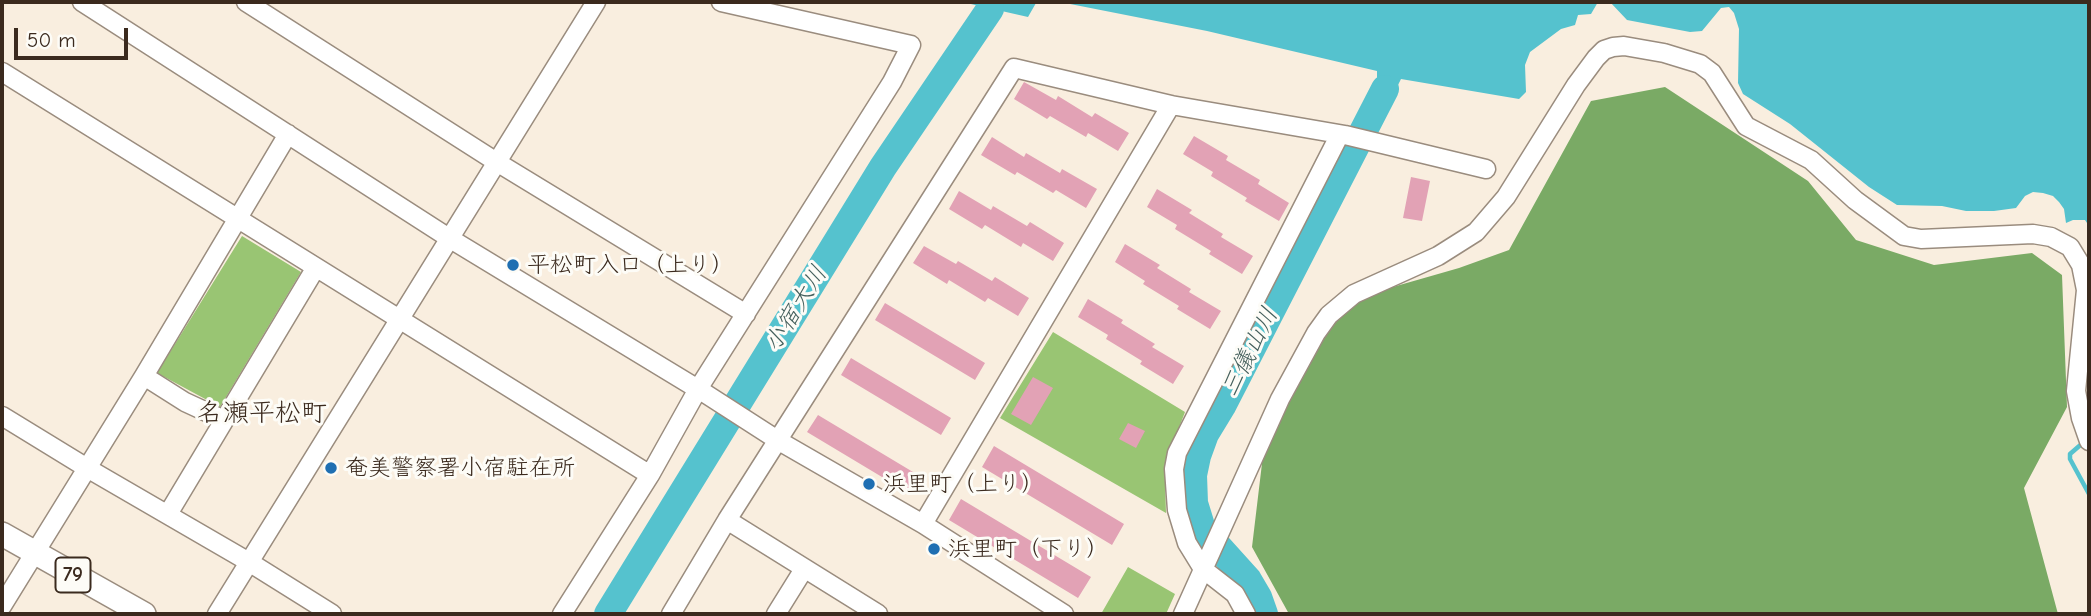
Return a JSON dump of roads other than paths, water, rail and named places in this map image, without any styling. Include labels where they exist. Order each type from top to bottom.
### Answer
[{"type":"main road","name":"79","points":[[2,534],[144,614]]},
{"type":"street","points":[[82,2],[99,7],[449,238],[775,438],[923,524],[1064,614]]},
{"type":"street","points":[[246,2],[495,161],[746,314]]},
{"type":"street","points":[[217,614],[495,161],[596,2]]},
{"type":"street","points":[[562,614],[702,392],[746,314],[892,82],[911,45],[721,2]]},
{"type":"street","points":[[1183,614],[1280,399],[1316,333],[1329,315],[1354,294],[1438,256],[1476,232],[1506,197],[1576,85],[1596,58],[1604,50],[1624,46],[1664,53],[1700,64],[1712,73],[1746,125],[1811,160],[1855,200],[1904,236],[1921,239],[2033,234],[2051,236],[2070,247],[2081,265],[2087,290],[2076,391],[2087,435]]},
{"type":"street","points":[[671,614],[775,438],[1014,68],[1171,105],[1342,135],[1486,169]]},
{"type":"street","points":[[2,72],[314,269],[650,475]]},
{"type":"street","points":[[923,524],[1171,105]]},
{"type":"street","points":[[2,606],[144,376],[288,134]]},
{"type":"street","points":[[1246,614],[1235,594],[1204,566],[1187,543],[1177,510],[1174,469],[1177,453],[1342,135]]},
{"type":"street","points":[[168,514],[314,269]]},
{"type":"street","points":[[144,376],[185,402],[224,420]]},
{"type":"street","points":[[2,416],[332,614]]},
{"type":"street","points":[[727,520],[878,614]]},
{"type":"street","points":[[776,614],[804,569]]},
{"type":"water","points":[[962,2],[1041,2],[1036,3],[1028,17]]},
{"type":"water","points":[[1060,2],[1598,2],[1591,14],[1578,15],[1575,25],[1561,29],[1530,52],[1525,65],[1526,92],[1519,99],[1401,79],[1395,91],[1377,86],[1377,71],[1207,31]]},
{"type":"water","points":[[1610,2],[2089,2],[2089,226],[2085,220],[2066,223],[2064,209],[2059,202],[2053,196],[2043,193],[2033,192],[2025,196],[2016,208],[1994,211],[1897,205],[1869,187],[1790,124],[1743,94],[1738,83],[1739,29],[1729,7],[1721,8],[1702,31],[1690,32],[1627,20]]},
{"type":"waterway","name":"小宿大川","points":[[608,614],[883,167],[990,9]]},
{"type":"waterway","name":"三儀山川","points":[[1264,614],[1248,580],[1202,529],[1194,503],[1193,475],[1197,456],[1205,434],[1222,406],[1385,89]]},
{"type":"waterway","points":[[2085,441],[2070,454],[2070,459],[2089,494]]},
{"type":"place","name":"平松町入口（上り）","points":[[513,265]]},
{"type":"place","name":"奄美警察署小宿駐在所","points":[[331,468]]},
{"type":"place","name":"浜里町（上り）","points":[[869,484]]},
{"type":"place","name":"浜里町（下り）","points":[[934,549]]},
{"type":"district","name":"名瀬平松町","points":[[262,414]]}]
